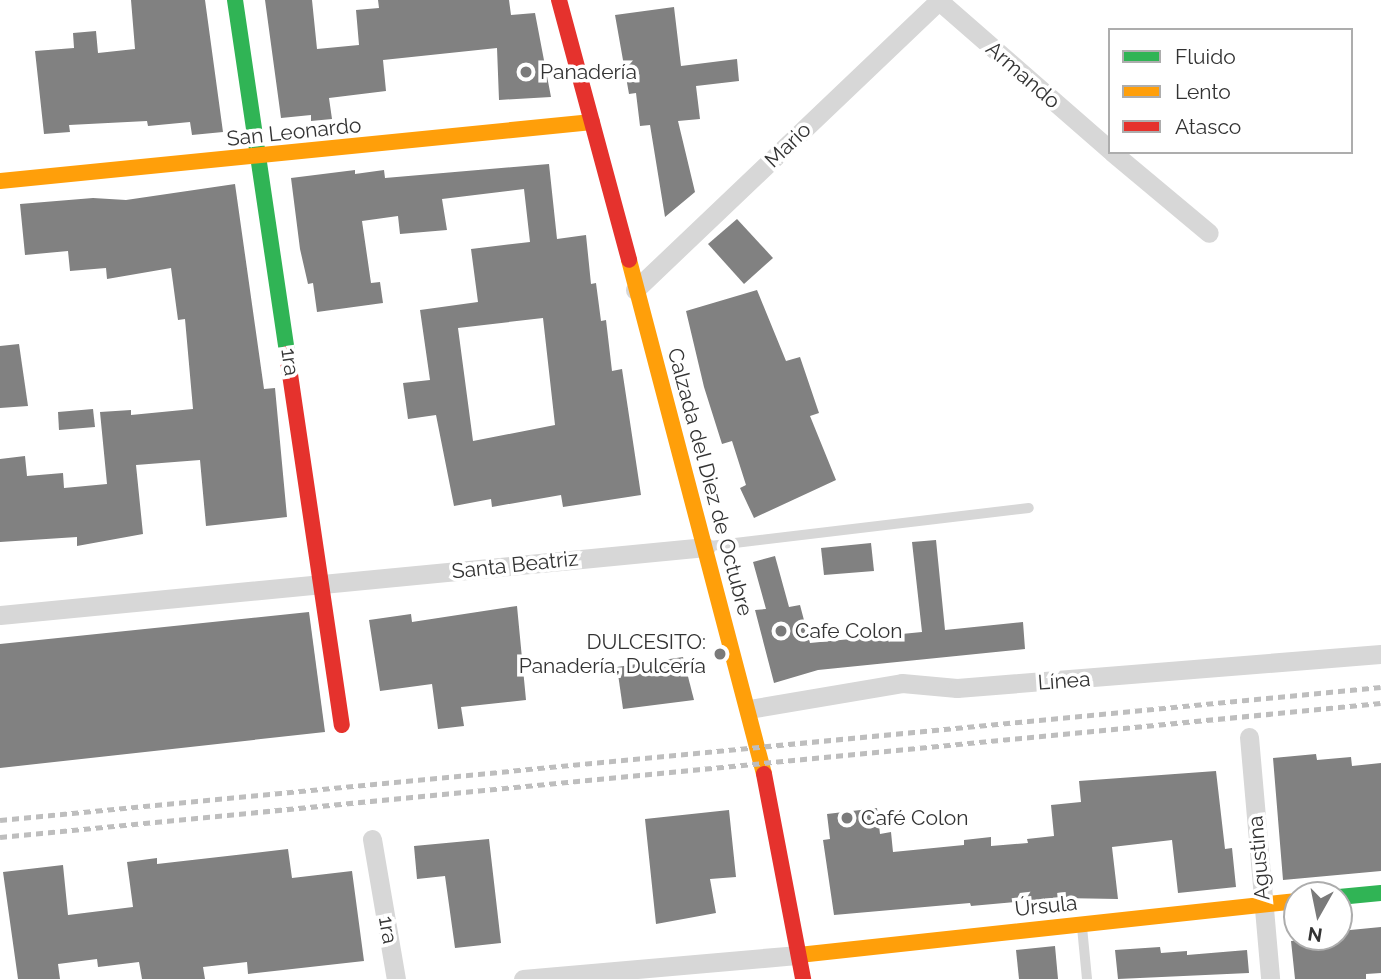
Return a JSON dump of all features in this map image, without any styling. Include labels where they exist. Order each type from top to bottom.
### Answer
[{"type":"street","name":"1ra","points":[[235,0],[261,156],[342,725]]},
{"type":"street","name":"Calzada del Diez de Octubre","points":[[559,0],[749,709],[803,979]]},
{"type":"street","name":"Armando","points":[[939,0],[1108,148]]},
{"type":"street","name":"Mario","points":[[635,290],[939,0]]},
{"type":"street","name":"San Leonardo","points":[[0,181],[592,122]]},
{"type":"street","name":"Armando","points":[[1115,154],[1209,233]]},
{"type":"street","name":"Santa Beatriz","points":[[0,615],[706,547]]},
{"type":"street","name":"Línea","points":[[749,709],[902,683],[957,688],[1381,654]]},
{"type":"street","name":"Agustina","points":[[1249,737],[1269,979]]},
{"type":"street","name":"1ra","points":[[372,839],[396,979]]},
{"type":"street","points":[[1353,896],[1381,893]]},
{"type":"street","name":"Úrsula","points":[[799,955],[1283,902]]},
{"type":"street","points":[[523,979],[799,955]]},
{"type":"lane","name":"Santa Beatriz","points":[[706,547],[1029,508]]},
{"type":"lane","points":[[1081,924],[1087,979]]},
{"type":"building","points":[[131,0],[205,0],[223,132],[192,135],[190,122],[148,126],[147,121],[69,125],[70,132],[44,134],[35,51],[74,48],[73,33],[96,31],[98,53],[135,49]]},
{"type":"building","points":[[265,0],[312,0],[317,49],[359,45],[356,10],[379,8],[378,0],[509,0],[511,15],[535,13],[551,97],[499,100],[497,48],[383,60],[386,91],[329,98],[332,119],[311,121],[311,115],[281,118]]},
{"type":"building","points":[[674,7],[681,66],[737,59],[739,81],[696,86],[700,119],[678,121],[695,192],[665,217],[650,125],[640,126],[636,93],[629,94],[615,15]]},
{"type":"building","points":[[549,164],[557,239],[586,235],[591,284],[596,283],[601,321],[606,320],[612,371],[622,369],[641,495],[563,507],[561,495],[492,507],[491,499],[454,506],[436,415],[408,419],[403,383],[430,380],[420,310],[478,302],[471,249],[530,242],[524,189],[442,199],[447,230],[400,234],[398,216],[362,221],[371,283],[380,282],[383,303],[317,312],[313,283],[308,284],[300,249],[291,178],[355,170],[355,174],[384,170],[385,178]],"holes":[[[543,318],[555,425],[473,441],[458,328]]]},
{"type":"building","points":[[235,184],[264,389],[275,388],[287,517],[206,526],[200,460],[136,465],[143,534],[77,546],[77,537],[0,542],[0,459],[25,456],[27,476],[63,473],[64,488],[107,484],[100,412],[131,410],[131,415],[193,409],[185,319],[178,320],[171,268],[107,279],[106,268],[70,271],[68,251],[25,255],[20,204],[93,198],[126,200]]},
{"type":"building","points":[[737,219],[773,258],[744,284],[708,244]]},
{"type":"building","points":[[757,290],[786,361],[800,357],[819,413],[810,416],[836,480],[754,518],[740,488],[746,485],[732,441],[722,444],[704,387],[686,311]]},
{"type":"building","points":[[19,344],[28,406],[0,408],[0,346]]},
{"type":"building","points":[[93,409],[95,427],[59,430],[58,412]]},
{"type":"building","points":[[936,540],[945,630],[1023,622],[1025,649],[818,670],[774,683],[755,610],[766,609],[753,562],[775,556],[789,607],[800,605],[810,643],[922,632],[912,542]]},
{"type":"building","points":[[871,543],[874,571],[824,575],[821,548]]},
{"type":"building","points":[[517,606],[526,700],[461,707],[464,726],[438,729],[432,684],[380,691],[369,620],[411,614],[412,622]]},
{"type":"building","points":[[309,612],[325,732],[0,768],[0,644]]},
{"type":"building","points":[[683,657],[694,700],[623,709],[617,667]]},
{"type":"building","points":[[1316,754],[1317,760],[1351,757],[1352,766],[1381,763],[1381,871],[1283,880],[1273,758]]},
{"type":"building","points":[[1216,771],[1225,849],[1232,848],[1236,887],[1178,893],[1172,840],[1112,847],[1118,899],[1061,898],[971,906],[970,903],[834,915],[823,840],[830,839],[827,814],[877,808],[880,834],[891,832],[893,852],[964,845],[964,840],[991,837],[991,846],[1028,843],[1027,839],[1054,836],[1051,805],[1081,802],[1079,781]]},
{"type":"building","points":[[729,810],[736,877],[710,879],[716,913],[656,924],[645,819]]},
{"type":"building","points":[[489,839],[501,943],[455,948],[445,876],[417,879],[414,846]]},
{"type":"building","points":[[288,849],[292,878],[352,871],[364,961],[248,974],[247,962],[203,967],[205,979],[142,979],[139,962],[98,967],[97,959],[58,964],[60,979],[18,979],[3,872],[63,865],[68,915],[133,907],[127,862],[157,858],[157,864]]},
{"type":"building","points":[[1381,927],[1381,973],[1366,974],[1366,979],[1295,979],[1292,951],[1353,951],[1353,930]]},
{"type":"building","points":[[1055,946],[1058,979],[1019,979],[1016,950]]},
{"type":"building","points":[[1160,947],[1161,953],[1187,951],[1187,955],[1247,950],[1249,973],[1118,979],[1115,950]]},
{"type":"railway","points":[[0,820],[1381,687]]},
{"type":"railway","points":[[0,837],[1381,703]]},
{"type":"traffic: fast","points":[[235,0],[287,354]]},
{"type":"traffic: fast","points":[[1353,896],[1381,893]]},
{"type":"traffic: slow","points":[[0,181],[592,122]]},
{"type":"traffic: slow","points":[[629,260],[764,774]]},
{"type":"traffic: slow","points":[[799,955],[1283,903]]},
{"type":"traffic: jam","points":[[559,0],[629,260]]},
{"type":"traffic: jam","points":[[287,354],[342,725]]},
{"type":"traffic: jam","points":[[764,774],[803,979]]},
{"type":"place","name":"Panadería","points":[[526,72]]},
{"type":"place","name":"Cafe Colon","points":[[781,631]]},
{"type":"place","name":"DULCESITO: Panadería, Dulcería","points":[[720,654]]},
{"type":"place","name":"Café Colon","points":[[847,818]]}]
